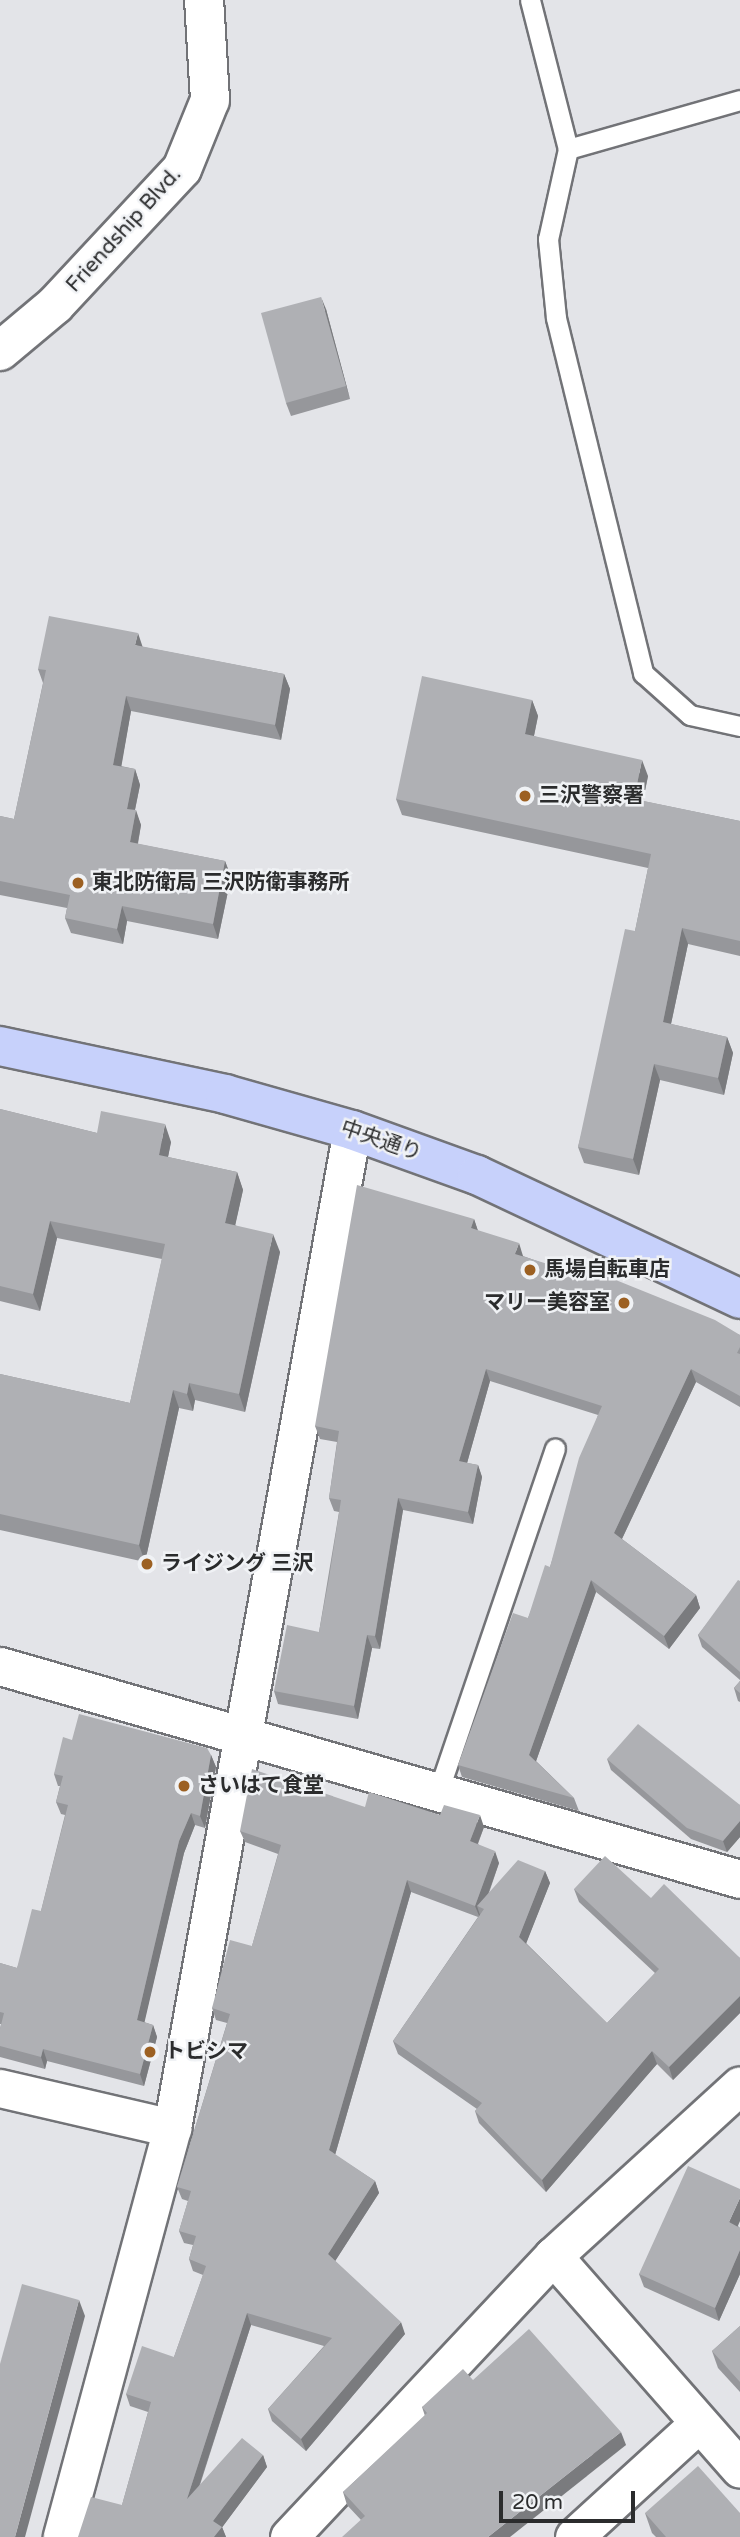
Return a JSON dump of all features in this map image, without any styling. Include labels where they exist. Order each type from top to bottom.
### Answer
[{"type":"main road","name":"中央通り","points":[[0,1046],[225,1094],[352,1130],[501,1186],[740,1299]]},
{"type":"street","name":"Friendship Blvd.","points":[[1,350],[55,305],[182,170],[210,100],[204,0]]},
{"type":"street","points":[[62,2537],[172,2127],[352,1130]]},
{"type":"street","points":[[0,1666],[241,1741],[740,1879]]},
{"type":"street","points":[[289,2537],[553,2256],[740,2085]]},
{"type":"street","points":[[0,2088],[172,2127]]},
{"type":"street","points":[[553,2256],[740,2469]]},
{"type":"street","points":[[574,2537],[699,2423]]},
{"type":"lane","points":[[530,0],[568,149],[548,239],[556,318],[643,673],[690,715],[740,726]]},
{"type":"lane","points":[[568,149],[740,100]]},
{"type":"lane","points":[[437,1795],[555,1449]]},
{"type":"building","points":[[321,297],[346,386],[286,403],[261,313]]},
{"type":"building","points":[[49,616],[138,633],[135,645],[284,674],[275,725],[126,696],[113,765],[135,769],[127,809],[136,810],[130,842],[225,861],[213,924],[122,906],[117,929],[65,918],[70,895],[0,881],[0,816],[14,819],[46,670],[38,669]]},
{"type":"building","points":[[422,676],[532,700],[525,734],[642,760],[634,799],[740,821],[740,941],[682,928],[663,1022],[727,1037],[718,1078],[654,1064],[633,1159],[578,1147],[625,929],[635,931],[651,854],[396,799]]},
{"type":"building","points":[[0,1109],[97,1133],[101,1111],[165,1124],[159,1155],[237,1172],[225,1223],[273,1234],[239,1394],[189,1383],[187,1394],[173,1390],[139,1545],[0,1514],[0,1374],[130,1403],[165,1244],[50,1221],[33,1294],[0,1286]]},
{"type":"building","points":[[357,1185],[474,1219],[471,1228],[519,1243],[515,1254],[584,1275],[586,1268],[715,1320],[740,1335],[737,1353],[740,1354],[740,1396],[691,1369],[614,1533],[696,1595],[664,1636],[591,1580],[529,1755],[574,1798],[458,1765],[513,1613],[528,1618],[545,1565],[550,1567],[579,1458],[602,1406],[486,1369],[459,1461],[478,1465],[468,1512],[398,1498],[375,1636],[367,1635],[354,1706],[274,1691],[287,1625],[319,1632],[329,1578],[341,1500],[329,1498],[339,1431],[315,1426]]},
{"type":"building","points":[[738,1580],[740,1581],[740,1672],[698,1635]]},
{"type":"building","points":[[740,1681],[740,1693],[734,1688]]},
{"type":"building","points":[[79,1714],[207,1748],[211,1755],[200,1816],[191,1813],[179,1841],[137,2020],[153,2025],[140,2074],[43,2049],[41,2057],[0,2046],[4,2013],[0,2012],[0,1963],[17,1968],[32,1909],[41,1911],[68,1805],[56,1802],[63,1776],[54,1774],[63,1737],[72,1740]]},
{"type":"building","points":[[638,1724],[740,1805],[740,1821],[723,1841],[687,1828],[607,1759]]},
{"type":"building","points":[[252,1769],[365,1807],[369,1792],[440,1815],[444,1805],[480,1815],[470,1841],[495,1851],[475,1906],[407,1880],[329,2150],[375,2181],[328,2254],[401,2322],[301,2439],[268,2409],[332,2338],[247,2313],[187,2499],[242,2438],[263,2455],[213,2521],[222,2527],[214,2537],[78,2537],[91,2497],[122,2505],[151,2402],[126,2394],[142,2346],[174,2357],[206,2266],[189,2259],[196,2236],[179,2231],[191,2191],[177,2187],[230,2014],[212,2008],[230,1940],[252,1946],[281,1845],[240,1831]]},
{"type":"building","points":[[605,1856],[651,1898],[664,1884],[740,1958],[740,1996],[669,2067],[652,2051],[542,2180],[475,2111],[482,2103],[393,2041],[484,1909],[477,1906],[518,1860],[545,1871],[519,1937],[607,2023],[659,1969],[574,1889]]},
{"type":"building","points":[[688,2166],[740,2189],[740,2198],[729,2222],[740,2228],[740,2250],[715,2308],[639,2274]]},
{"type":"building","points":[[22,2284],[79,2300],[15,2537],[0,2537],[0,2364]]},
{"type":"building","points":[[740,2326],[740,2382],[712,2351]]},
{"type":"building","points":[[529,2329],[621,2432],[488,2537],[342,2537],[365,2516],[343,2492],[427,2413],[422,2407],[463,2369],[473,2380]]},
{"type":"building","points":[[698,2466],[740,2513],[740,2537],[666,2537],[645,2513]]},
{"type":"place","name":"三沢警察署","points":[[525,796]]},
{"type":"place","name":"東北防衛局 三沢防衛事務所","points":[[78,883]]},
{"type":"place","name":"馬場自転車店","points":[[530,1270]]},
{"type":"place","name":"マリー美容室","points":[[624,1303]]},
{"type":"place","name":"ライジング 三沢","points":[[147,1564]]},
{"type":"place","name":"さいはて食堂","points":[[184,1786]]},
{"type":"place","name":"トビシマ","points":[[150,2052]]}]
